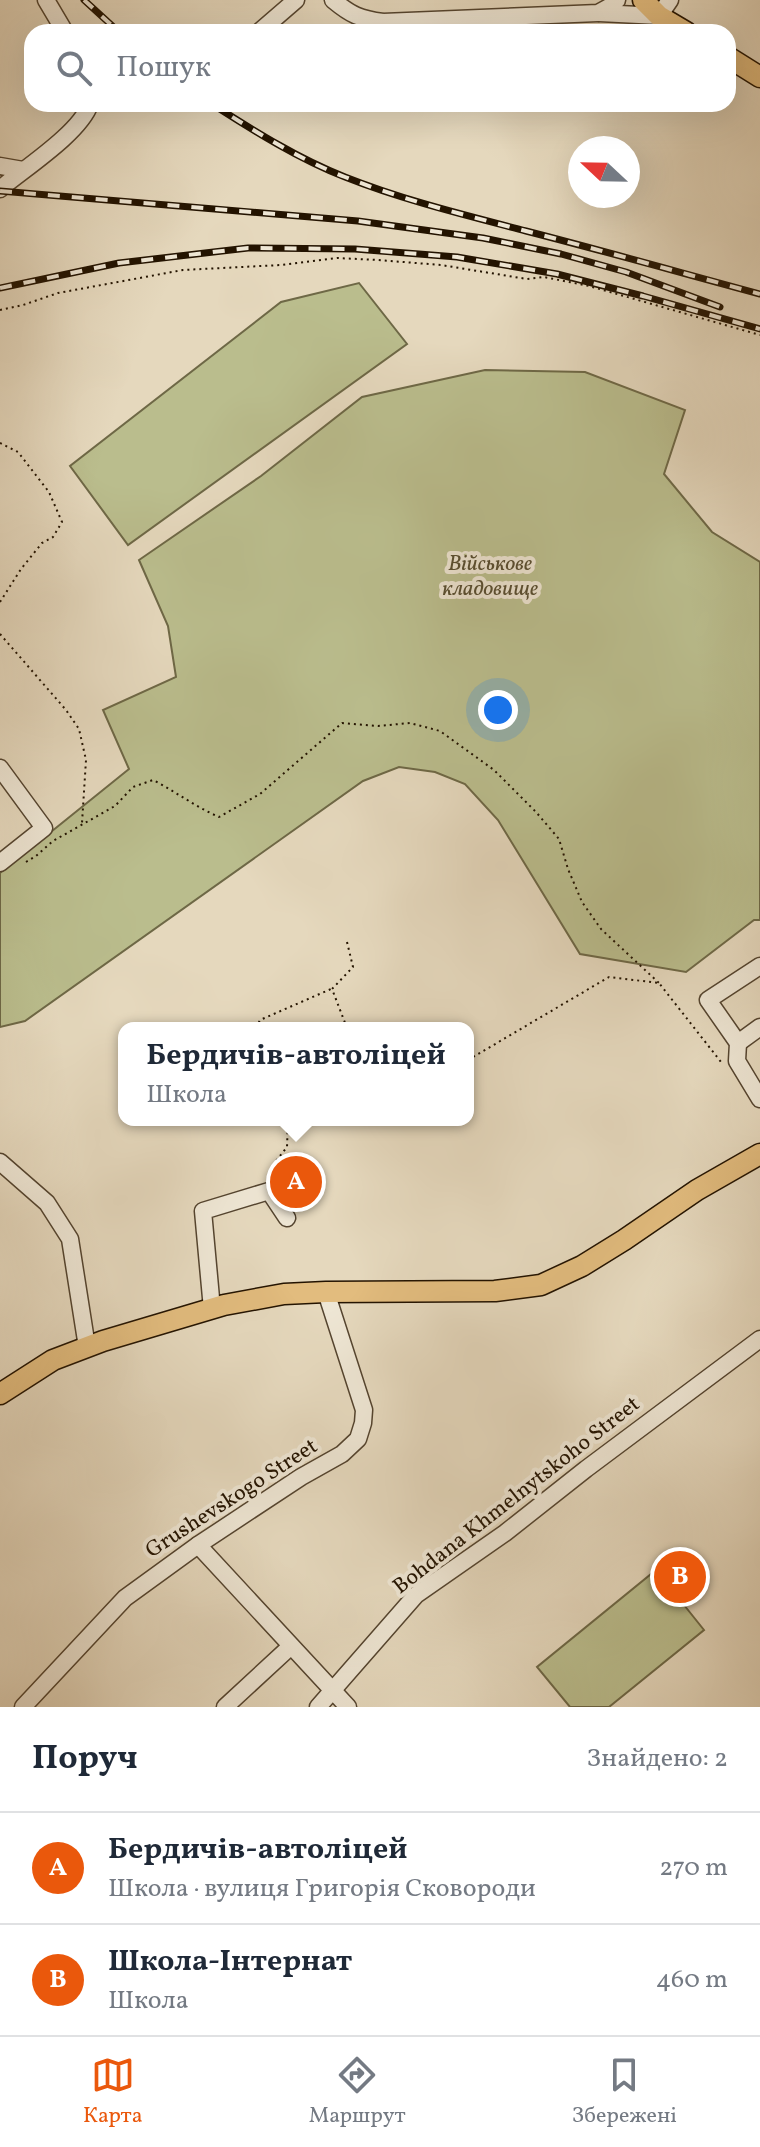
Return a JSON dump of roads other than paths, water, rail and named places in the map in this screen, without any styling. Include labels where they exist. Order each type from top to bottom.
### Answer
[{"type":"main road","points":[[643,0],[665,8],[679,24]]},
{"type":"main road","points":[[736,62],[760,77]]},
{"type":"main road","points":[[0,1394],[53,1360],[87,1347],[212,1309],[284,1294],[387,1290],[495,1291],[541,1285],[582,1266],[757,1154]]},
{"type":"street","points":[[46,0],[60,24]]},
{"type":"street","points":[[268,24],[296,0]]},
{"type":"street","points":[[333,0],[360,19],[383,22],[609,7],[617,0]]},
{"type":"street","points":[[584,9],[665,8]]},
{"type":"street","points":[[0,189],[69,133],[87,112]]},
{"type":"street","points":[[0,166],[23,170]]},
{"type":"street","points":[[0,768],[44,828],[0,863]]},
{"type":"street","points":[[760,966],[708,1000],[738,1043],[737,1061],[760,1099]]},
{"type":"street","points":[[738,1043],[760,1027]]},
{"type":"street","points":[[0,1162],[47,1203],[70,1239],[87,1347]]},
{"type":"street","points":[[212,1309],[203,1211],[269,1191],[287,1218]]},
{"type":"street","name":"Grushevskogo Street","points":[[23,1707],[125,1598],[198,1545],[301,1477],[342,1454],[358,1439],[364,1410],[326,1292]]},
{"type":"street","name":"Bohdana Khmelnytskoho Street","points":[[318,1707],[416,1595],[505,1533],[760,1339]]},
{"type":"street","points":[[198,1545],[348,1707]]},
{"type":"street","points":[[225,1707],[291,1646]]},
{"type":"railway","points":[[84,0],[110,24]]},
{"type":"railway","points":[[225,112],[294,153],[367,185],[457,213],[760,294]]},
{"type":"railway","points":[[0,191],[358,221],[483,238],[561,254],[626,272],[720,307]]},
{"type":"railway","points":[[0,288],[119,263],[248,248],[355,249],[457,257],[557,274],[760,329]]},
{"type":"place","name":"Бердичів-автоліцей","points":[[296,1182]]},
{"type":"place","name":"Школа-Інтернат","points":[[680,1577]]},
{"type":"park label","name":"Військове кладовище","points":[[490,576]]}]
